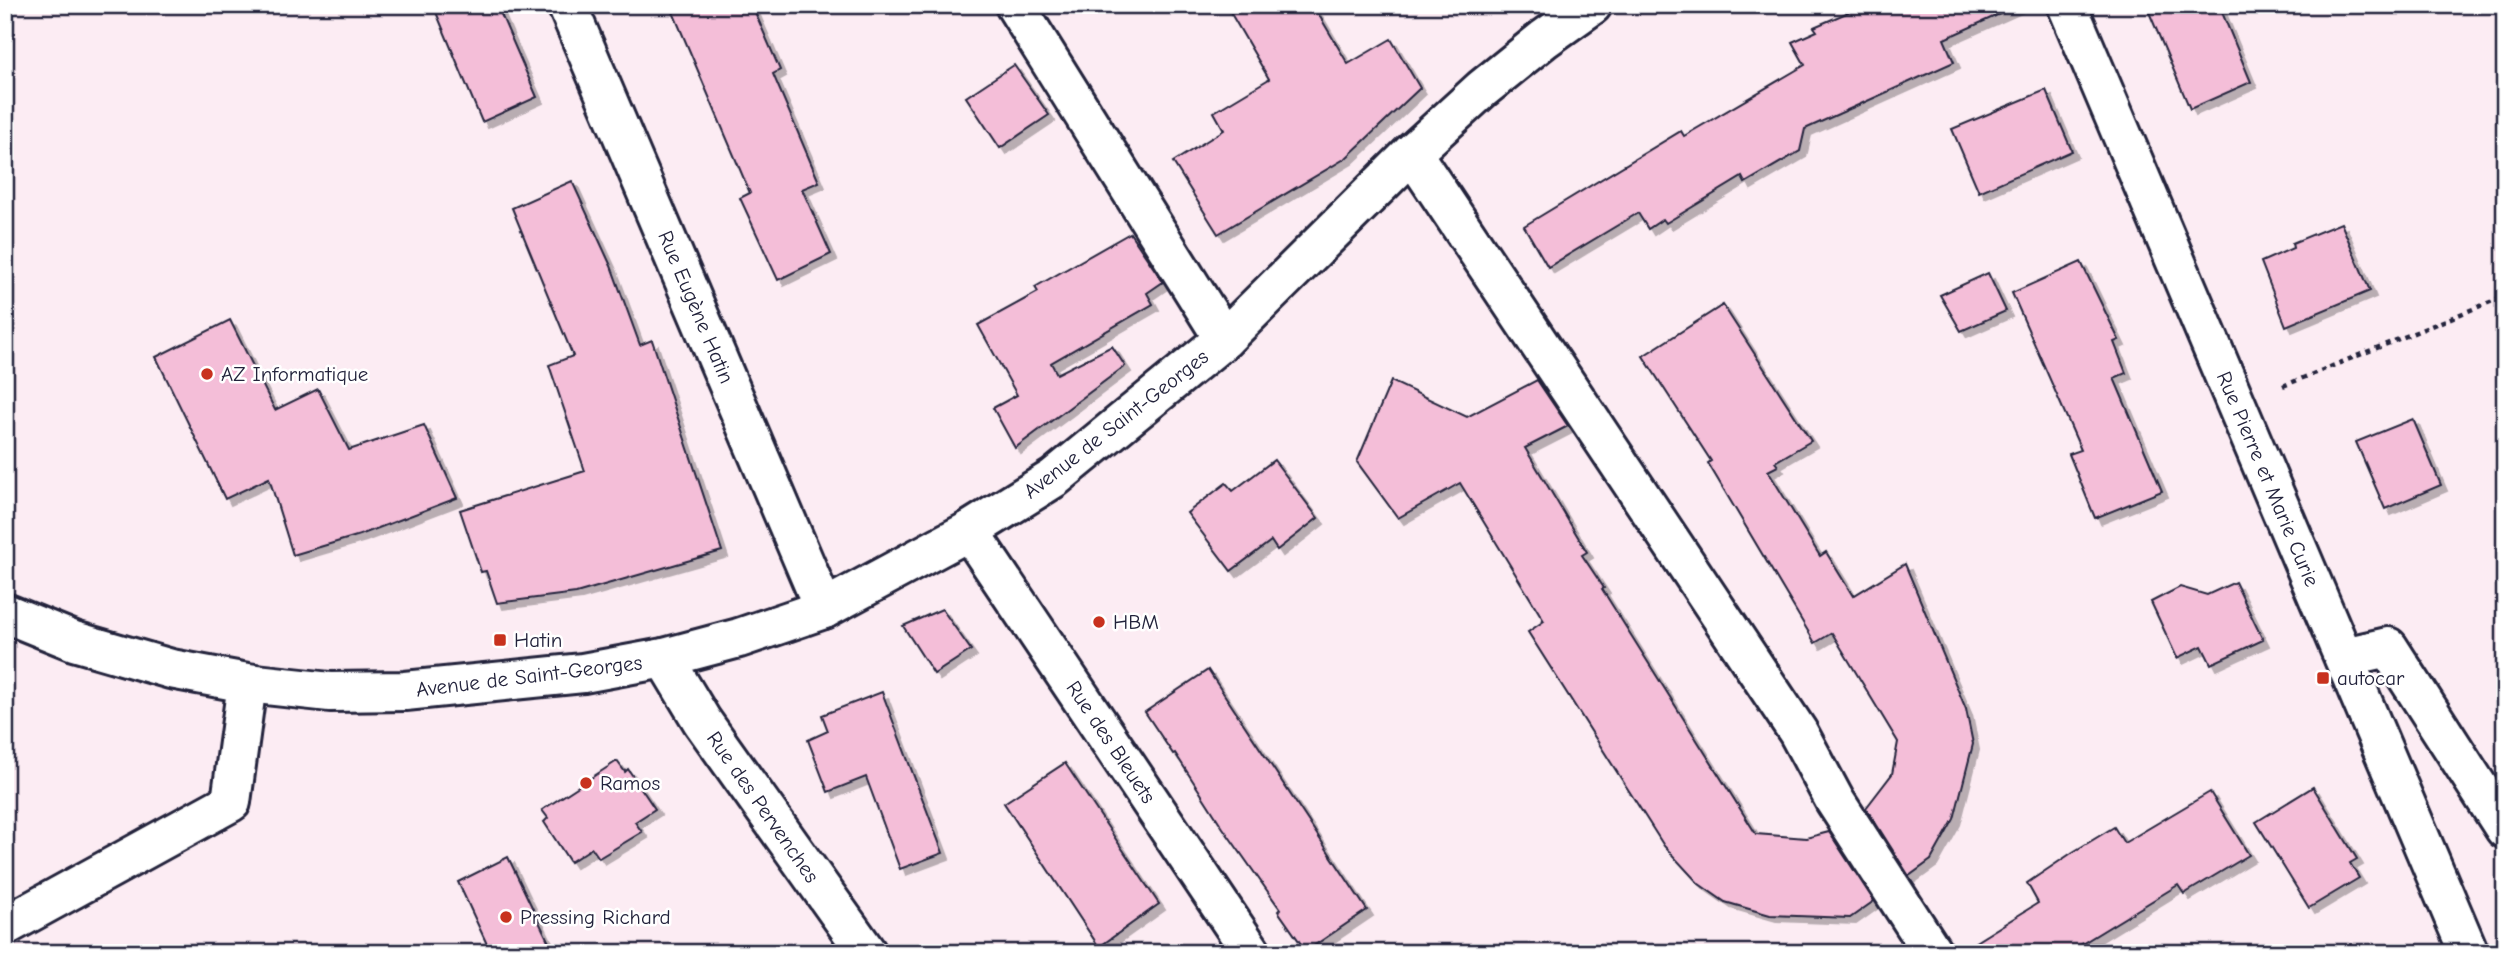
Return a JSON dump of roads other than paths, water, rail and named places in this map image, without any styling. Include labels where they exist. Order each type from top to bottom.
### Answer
[{"type":"street","name":"Rue Eugène Hatin","points":[[567,5],[824,610]]},
{"type":"street","name":"Avenue de Saint-Georges","points":[[1015,5],[1224,339]]},
{"type":"street","name":"Avenue de Saint-Georges","points":[[5,613],[74,641],[171,669],[247,683],[330,692],[405,691],[583,673],[664,658],[739,638],[824,610],[970,531],[1054,478],[1224,339],[1412,153],[1482,89],[1544,39],[1592,5]]},
{"type":"street","name":"Rue Pierre et Marie Curie","points":[[2067,5],[2469,953]]},
{"type":"street","points":[[1412,153],[1798,732],[1835,801],[1930,949]]},
{"type":"street","name":"Rue des Bleuets","points":[[970,531],[1252,953]]},
{"type":"street","points":[[2344,657],[2388,647],[2505,829]]},
{"type":"street","name":"Rue des Pervenches","points":[[664,658],[702,722],[867,953]]},
{"type":"street","points":[[5,926],[231,802],[247,683]]},
{"type":"place","name":"AZ Informatique","points":[[207,374]]},
{"type":"place","name":"HBM","points":[[1099,622]]},
{"type":"place","name":"Hatin","points":[[500,640]]},
{"type":"place","name":"autocar","points":[[2323,678]]},
{"type":"place","name":"Ramos","points":[[586,783]]},
{"type":"place","name":"Pressing Richard","points":[[506,917]]}]
